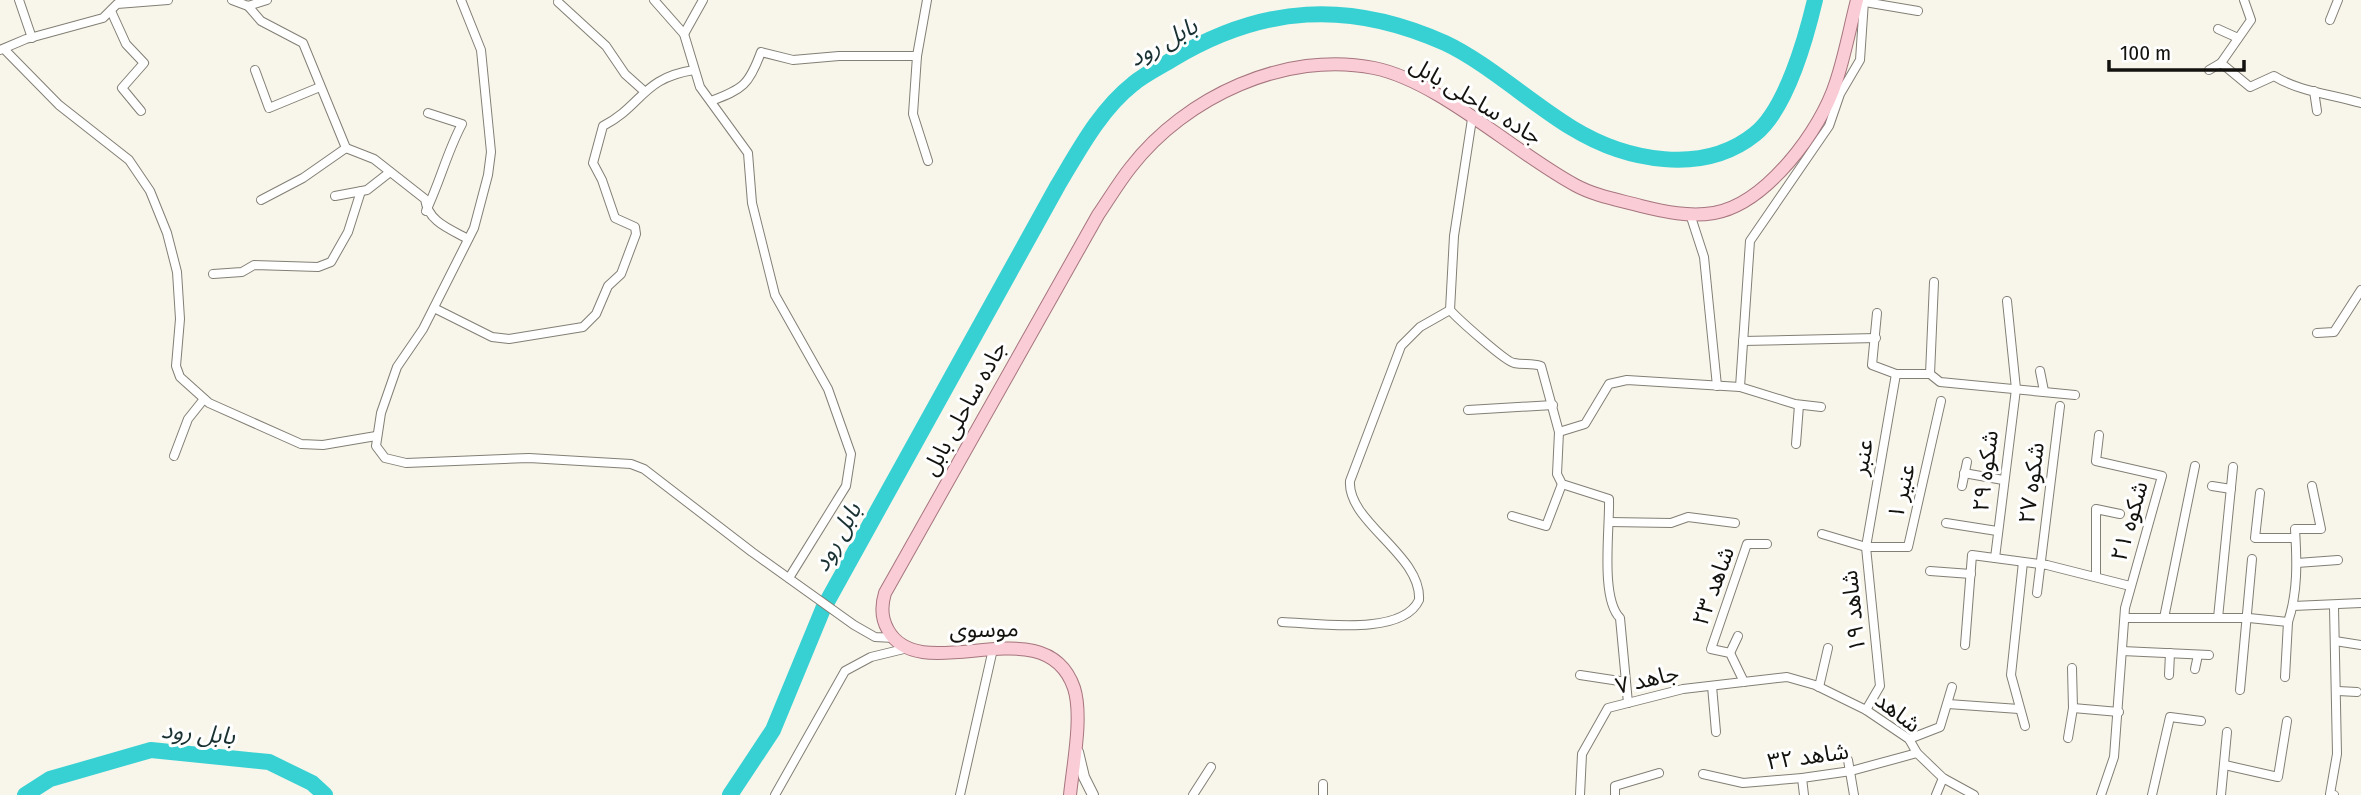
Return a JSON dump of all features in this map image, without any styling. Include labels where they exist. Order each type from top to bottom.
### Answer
[{"type":"main road","name":"جاده ساحلی بابل","points":[[894,638],[883,617],[884,593],[1098,215],[1131,166],[1177,121],[1228,90],[1259,76],[1293,67],[1336,64],[1375,68],[1402,77],[1576,186],[1603,197],[1674,214],[1715,213],[1736,204],[1778,175],[1801,148],[1823,115],[1836,83],[1859,0]]},
{"type":"main road","name":"موسوی","points":[[894,638],[909,648],[926,651],[1029,649],[1046,655],[1060,666],[1070,680],[1076,697],[1070,795]]},
{"type":"main road","points":[[1075,732],[1084,776],[1093,795]]},
{"type":"street","points":[[19,0],[32,38]]},
{"type":"street","points":[[168,0],[117,4],[103,18],[32,38],[2,50],[59,105],[129,160],[150,191],[167,233],[177,272],[180,319],[176,366],[180,377],[204,399],[301,444],[323,445],[376,436]]},
{"type":"street","points":[[248,6],[267,0]]},
{"type":"street","points":[[461,0],[481,50],[491,152],[482,205],[434,308],[397,367],[376,436],[376,446],[385,458],[406,463],[529,458],[631,464],[644,469],[854,625],[875,636],[894,638]]},
{"type":"street","points":[[654,0],[684,34],[700,87],[748,153],[752,203],[775,295],[828,389],[851,454],[846,486],[789,578]]},
{"type":"street","points":[[684,34],[703,0]]},
{"type":"street","points":[[927,0],[917,56],[913,114],[928,161]]},
{"type":"street","points":[[1740,387],[1750,241],[1829,127],[1840,94],[1860,60],[1859,0],[1918,11]]},
{"type":"street","points":[[2209,70],[2221,63],[2250,20],[2244,0]]},
{"type":"street","points":[[2330,20],[2338,0]]},
{"type":"street","points":[[236,1],[248,6],[261,21],[303,43],[346,148],[374,159],[425,199],[426,211],[432,218],[468,239]]},
{"type":"street","points":[[558,2],[606,46],[625,74],[644,91]]},
{"type":"street","points":[[111,10],[126,44],[144,63],[122,88],[141,111]]},
{"type":"street","points":[[2218,29],[2238,38]]},
{"type":"street","points":[[711,101],[741,89],[752,76],[761,52],[793,60],[839,56],[917,56]]},
{"type":"street","points":[[2221,63],[2250,87],[2274,76],[2296,90],[2314,91],[2361,103]]},
{"type":"street","points":[[255,69],[269,108],[320,87]]},
{"type":"street","points":[[434,308],[492,337],[509,339],[583,327],[596,314],[608,286],[621,274],[636,234],[635,227],[615,218],[593,163],[603,126],[618,118],[644,91],[672,73],[694,70]]},
{"type":"street","points":[[2314,91],[2317,111]]},
{"type":"street","points":[[426,211],[440,181],[449,147],[462,124],[428,113]]},
{"type":"street","points":[[1450,310],[1454,236],[1472,119]]},
{"type":"street","points":[[261,200],[303,178],[346,148]]},
{"type":"street","points":[[335,196],[361,191],[390,172]]},
{"type":"street","points":[[214,274],[242,272],[254,265],[318,267],[331,262],[348,232],[361,191]]},
{"type":"street","points":[[1690,214],[1704,257],[1717,386]]},
{"type":"street","points":[[1930,374],[1934,282]]},
{"type":"street","points":[[2317,333],[2334,332],[2361,290]]},
{"type":"street","name":"شکوه ۲۹","points":[[1995,558],[2016,389],[2007,301]]},
{"type":"street","points":[[1450,310],[1503,359],[1515,364],[1531,362],[1541,366],[1559,432],[1557,474],[1562,484],[1609,499],[1608,575],[1613,611],[1620,618],[1628,703]]},
{"type":"street","points":[[1282,622],[1368,624],[1401,619],[1416,607],[1419,594],[1415,580],[1353,496],[1350,481],[1401,346],[1420,327],[1450,310]]},
{"type":"street","points":[[1877,313],[1872,365],[1896,373],[1930,374],[1940,382],[2075,395]]},
{"type":"street","points":[[1743,341],[1876,338]]},
{"type":"street","points":[[2040,371],[2043,391]]},
{"type":"street","name":"عنبر","points":[[1866,547],[1896,373]]},
{"type":"street","points":[[1559,432],[1585,424],[1609,384],[1627,380],[1740,387],[1799,405],[1821,407]]},
{"type":"street","points":[[174,456],[188,419],[204,399]]},
{"type":"street","name":"عنیر ۱","points":[[1866,547],[1908,547],[1941,401]]},
{"type":"street","points":[[1468,410],[1553,405]]},
{"type":"street","points":[[1796,444],[1799,405]]},
{"type":"street","name":"شکوه ۲۷","points":[[2037,593],[2044,565],[2060,406]]},
{"type":"street","name":"شکوه ۲۱","points":[[2099,435],[2096,461],[2162,476],[2130,586]]},
{"type":"street","points":[[1962,486],[1967,463]]},
{"type":"street","points":[[2164,618],[2195,466]]},
{"type":"street","points":[[2218,618],[2233,467]]},
{"type":"street","points":[[1964,473],[2003,480]]},
{"type":"street","points":[[1512,516],[1546,526],[1562,484]]},
{"type":"street","points":[[2212,486],[2231,489]]},
{"type":"street","points":[[2285,677],[2287,622],[2293,606],[2297,563],[2295,529],[2321,529],[2312,486]]},
{"type":"street","points":[[2260,493],[2255,538],[2295,538]]},
{"type":"street","points":[[2095,577],[2096,509],[2120,514]]},
{"type":"street","points":[[1610,522],[1671,523],[1688,517],[1735,523]]},
{"type":"street","points":[[1946,523],[1997,531]]},
{"type":"street","points":[[1822,534],[1866,547]]},
{"type":"street","name":"شاهد ۲۳","points":[[1744,682],[1730,653],[1711,649],[1747,544],[1767,544]]},
{"type":"street","name":"شاهد ۱۹","points":[[1866,547],[1881,686],[1866,710]]},
{"type":"street","points":[[1965,645],[1972,555],[2044,565],[2130,586],[2114,757],[2101,795]]},
{"type":"street","points":[[2240,690],[2249,618],[2252,559]]},
{"type":"street","points":[[2297,563],[2338,560]]},
{"type":"street","points":[[2023,562],[2011,675],[2025,726]]},
{"type":"street","points":[[1930,571],[1971,574]]},
{"type":"street","points":[[2293,606],[2334,607],[2361,603]]},
{"type":"street","points":[[2334,607],[2338,691],[2337,754],[2330,794],[2334,795]]},
{"type":"street","points":[[2125,618],[2249,618],[2287,622]]},
{"type":"street","points":[[1730,653],[1738,636]]},
{"type":"street","points":[[2335,640],[2361,645]]},
{"type":"street","points":[[775,795],[845,671],[871,657],[909,648]]},
{"type":"street","points":[[1819,687],[1828,648]]},
{"type":"street","points":[[960,795],[993,649]]},
{"type":"street","points":[[2122,652],[2209,655]]},
{"type":"street","points":[[2169,675],[2170,653]]},
{"type":"street","points":[[2196,669],[2198,654]]},
{"type":"street","points":[[2068,738],[2073,708],[2072,668]]},
{"type":"street","points":[[1580,675],[1626,682]]},
{"type":"street","name":"شاهد","points":[[1787,677],[1819,687],[1866,710],[1909,739],[1917,753],[1943,778],[1974,795]]},
{"type":"street","name":"جاهد ۷","points":[[1580,795],[1583,754],[1608,708],[1712,686],[1787,677]]},
{"type":"street","points":[[1712,686],[1716,732]]},
{"type":"street","points":[[1909,739],[1940,727],[1952,687]]},
{"type":"street","points":[[2338,691],[2357,692]]},
{"type":"street","points":[[1948,704],[2019,709]]},
{"type":"street","points":[[2073,708],[2119,712]]},
{"type":"street","points":[[2189,720],[2190,709]]},
{"type":"street","points":[[2152,795],[2170,717],[2201,721]]},
{"type":"street","points":[[2225,765],[2278,777],[2287,721]]},
{"type":"street","points":[[2221,795],[2227,732]]},
{"type":"street","name":"شاهد ۳۲","points":[[1703,774],[1743,783],[1802,778],[1851,771],[1917,753]]},
{"type":"street","points":[[1848,760],[1854,795]]},
{"type":"street","points":[[1193,795],[1211,767]]},
{"type":"street","points":[[1615,795],[1615,786],[1659,773]]},
{"type":"street","points":[[1802,778],[1804,795]]},
{"type":"street","points":[[1936,795],[1943,778]]},
{"type":"street","points":[[1323,784],[1323,795]]},
{"type":"waterway","name":"بابل رود","points":[[730,795],[773,730],[823,609],[1058,185],[1100,118],[1121,94],[1138,80],[1207,41],[1273,19],[1340,15],[1375,20],[1409,29],[1461,51],[1557,118],[1593,139],[1640,155],[1688,159],[1712,155],[1734,147],[1755,134],[1766,123],[1793,72],[1815,0]]},
{"type":"waterway","name":"بابل رود","points":[[25,795],[50,779],[151,750],[269,762],[312,783],[325,795]]}]
